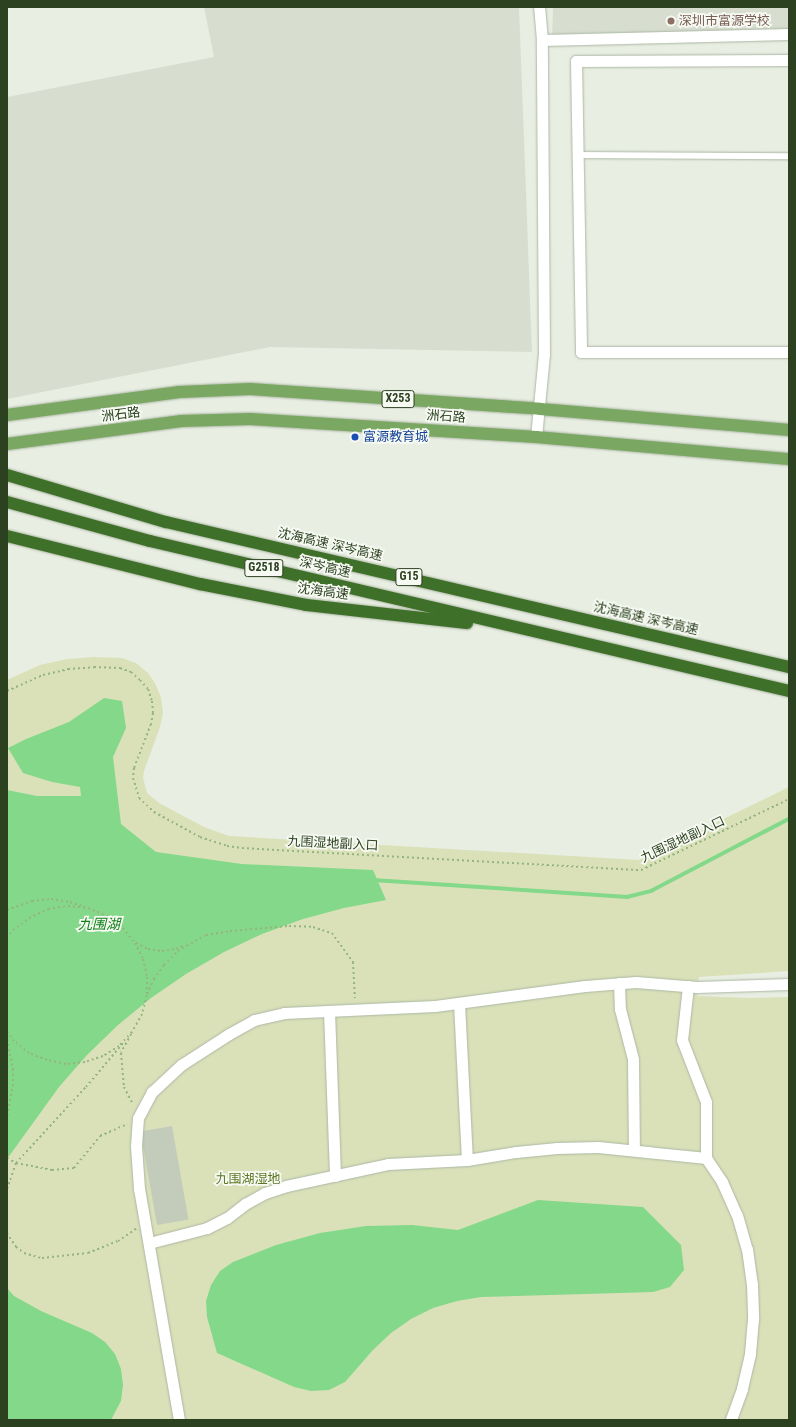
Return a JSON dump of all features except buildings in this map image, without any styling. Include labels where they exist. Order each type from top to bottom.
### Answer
[{"type":"highway","name":"沈海高速 深岑高速","points":[[7,475],[29,483],[166,522],[789,667]]},
{"type":"highway","name":"深岑高速","points":[[7,502],[110,531],[522,629]]},
{"type":"highway","name":"沈海高速","points":[[7,536],[200,584],[306,605],[522,629]]},
{"type":"highway","points":[[522,629],[789,691]]},
{"type":"main road","name":"洲石路","points":[[7,415],[179,392],[250,390],[540,409],[789,430]]},
{"type":"main road","name":"洲石路","points":[[7,444],[182,421],[250,419],[536,438],[789,459]]},
{"type":"street","points":[[536,438],[540,409],[544,354],[542,40],[539,7]]},
{"type":"street","points":[[542,40],[789,34]]},
{"type":"street","points":[[789,60],[576,61],[581,352],[789,352]]},
{"type":"street","points":[[179,1420],[139,1189],[136,1146],[138,1118],[152,1092],[182,1065],[229,1034],[254,1020],[277,1015],[329,1010],[435,1006],[585,986],[636,982],[688,986],[789,984]]},
{"type":"street","points":[[620,983],[621,1015],[633,1059],[634,1150]]},
{"type":"street","points":[[688,986],[682,1040],[706,1102],[706,1158],[722,1182],[737,1215],[746,1249],[752,1284],[753,1319],[750,1354],[742,1389],[731,1420]]},
{"type":"street","points":[[459,1002],[467,1160]]},
{"type":"street","points":[[329,1010],[335,1176]]},
{"type":"street","points":[[149,1243],[207,1228],[227,1218],[245,1204],[286,1186],[388,1164],[467,1160],[516,1152],[557,1148],[598,1147],[706,1158]]},
{"type":"lane","points":[[577,155],[789,156]]},
{"type":"path","name":"九围湿地副入口","points":[[7,691],[43,674],[68,669],[94,667],[120,668],[131,672],[148,689],[152,701],[153,713],[134,768],[133,778],[139,798],[154,812],[200,836],[227,846],[641,870],[789,799]]},
{"type":"path","points":[[7,910],[32,901],[51,899],[70,902],[106,916],[123,928],[135,943],[147,977],[146,995],[142,1014],[121,1053],[124,1087],[138,1118],[100,1136],[74,1168],[52,1170],[16,1163],[7,1158]]},
{"type":"path","points":[[7,938],[13,930],[29,918],[48,909],[68,906],[88,908]]},
{"type":"path","points":[[135,943],[148,949],[162,951],[176,949],[206,935],[230,931],[289,926],[313,927],[332,933],[353,962],[355,1009]]},
{"type":"path","points":[[146,995],[154,979],[164,965],[189,944]]},
{"type":"path","points":[[7,1032],[14,1041],[29,1053],[47,1060],[66,1064],[85,1062],[103,1056],[119,1046],[132,1032]]},
{"type":"path","points":[[7,1189],[16,1163],[113,1056],[132,1032]]},
{"type":"path","points":[[7,1039],[13,1069],[14,1084],[7,1117]]},
{"type":"path","points":[[7,1233],[16,1247],[24,1253],[42,1258],[88,1253],[118,1241],[145,1223]]},
{"type":"shaded area","points":[[204,7],[519,7],[532,352],[270,347],[7,399],[7,97],[214,57]]},
{"type":"shaded area","name":"深圳市富源学校","points":[[553,7],[789,7],[789,34],[552,39]]},
{"type":"green space","name":"九围湖湿地","points":[[94,657],[122,658],[136,663],[148,673],[156,685],[161,698],[163,713],[160,727],[144,771],[143,778],[147,793],[159,803],[204,827],[229,836],[639,860],[789,787],[789,971],[699,977],[697,996],[749,998],[789,997],[789,1420],[7,1420],[7,680],[40,665],[67,659]]},
{"type":"water","name":"九围湖","points":[[104,698],[122,701],[126,728],[113,757],[121,824],[156,852],[242,864],[373,870],[386,900],[344,908],[303,919],[262,934],[224,952],[186,974],[151,998],[118,1025],[87,1055],[59,1087],[7,1159],[7,790],[37,796],[81,796],[80,787],[52,782],[23,773],[8,748],[26,739],[69,722]]},
{"type":"water","points":[[538,1200],[643,1207],[681,1245],[684,1270],[670,1287],[653,1292],[481,1297],[457,1301],[433,1308],[411,1319],[391,1333],[373,1350],[345,1382],[329,1390],[311,1391],[294,1387],[217,1353],[207,1317],[206,1301],[211,1285],[220,1271],[233,1262],[276,1245],[320,1233],[366,1226],[412,1225],[458,1230]]},
{"type":"water","points":[[7,1288],[14,1296],[41,1311],[92,1333],[105,1342],[115,1354],[121,1369],[123,1385],[121,1401],[111,1420],[7,1420]]},
{"type":"waterway","points":[[373,880],[627,897],[651,891],[789,819]]},
{"type":"place","name":"深圳市富源学校","points":[[671,21]]},
{"type":"place","name":"富源教育城","points":[[355,437]]}]
